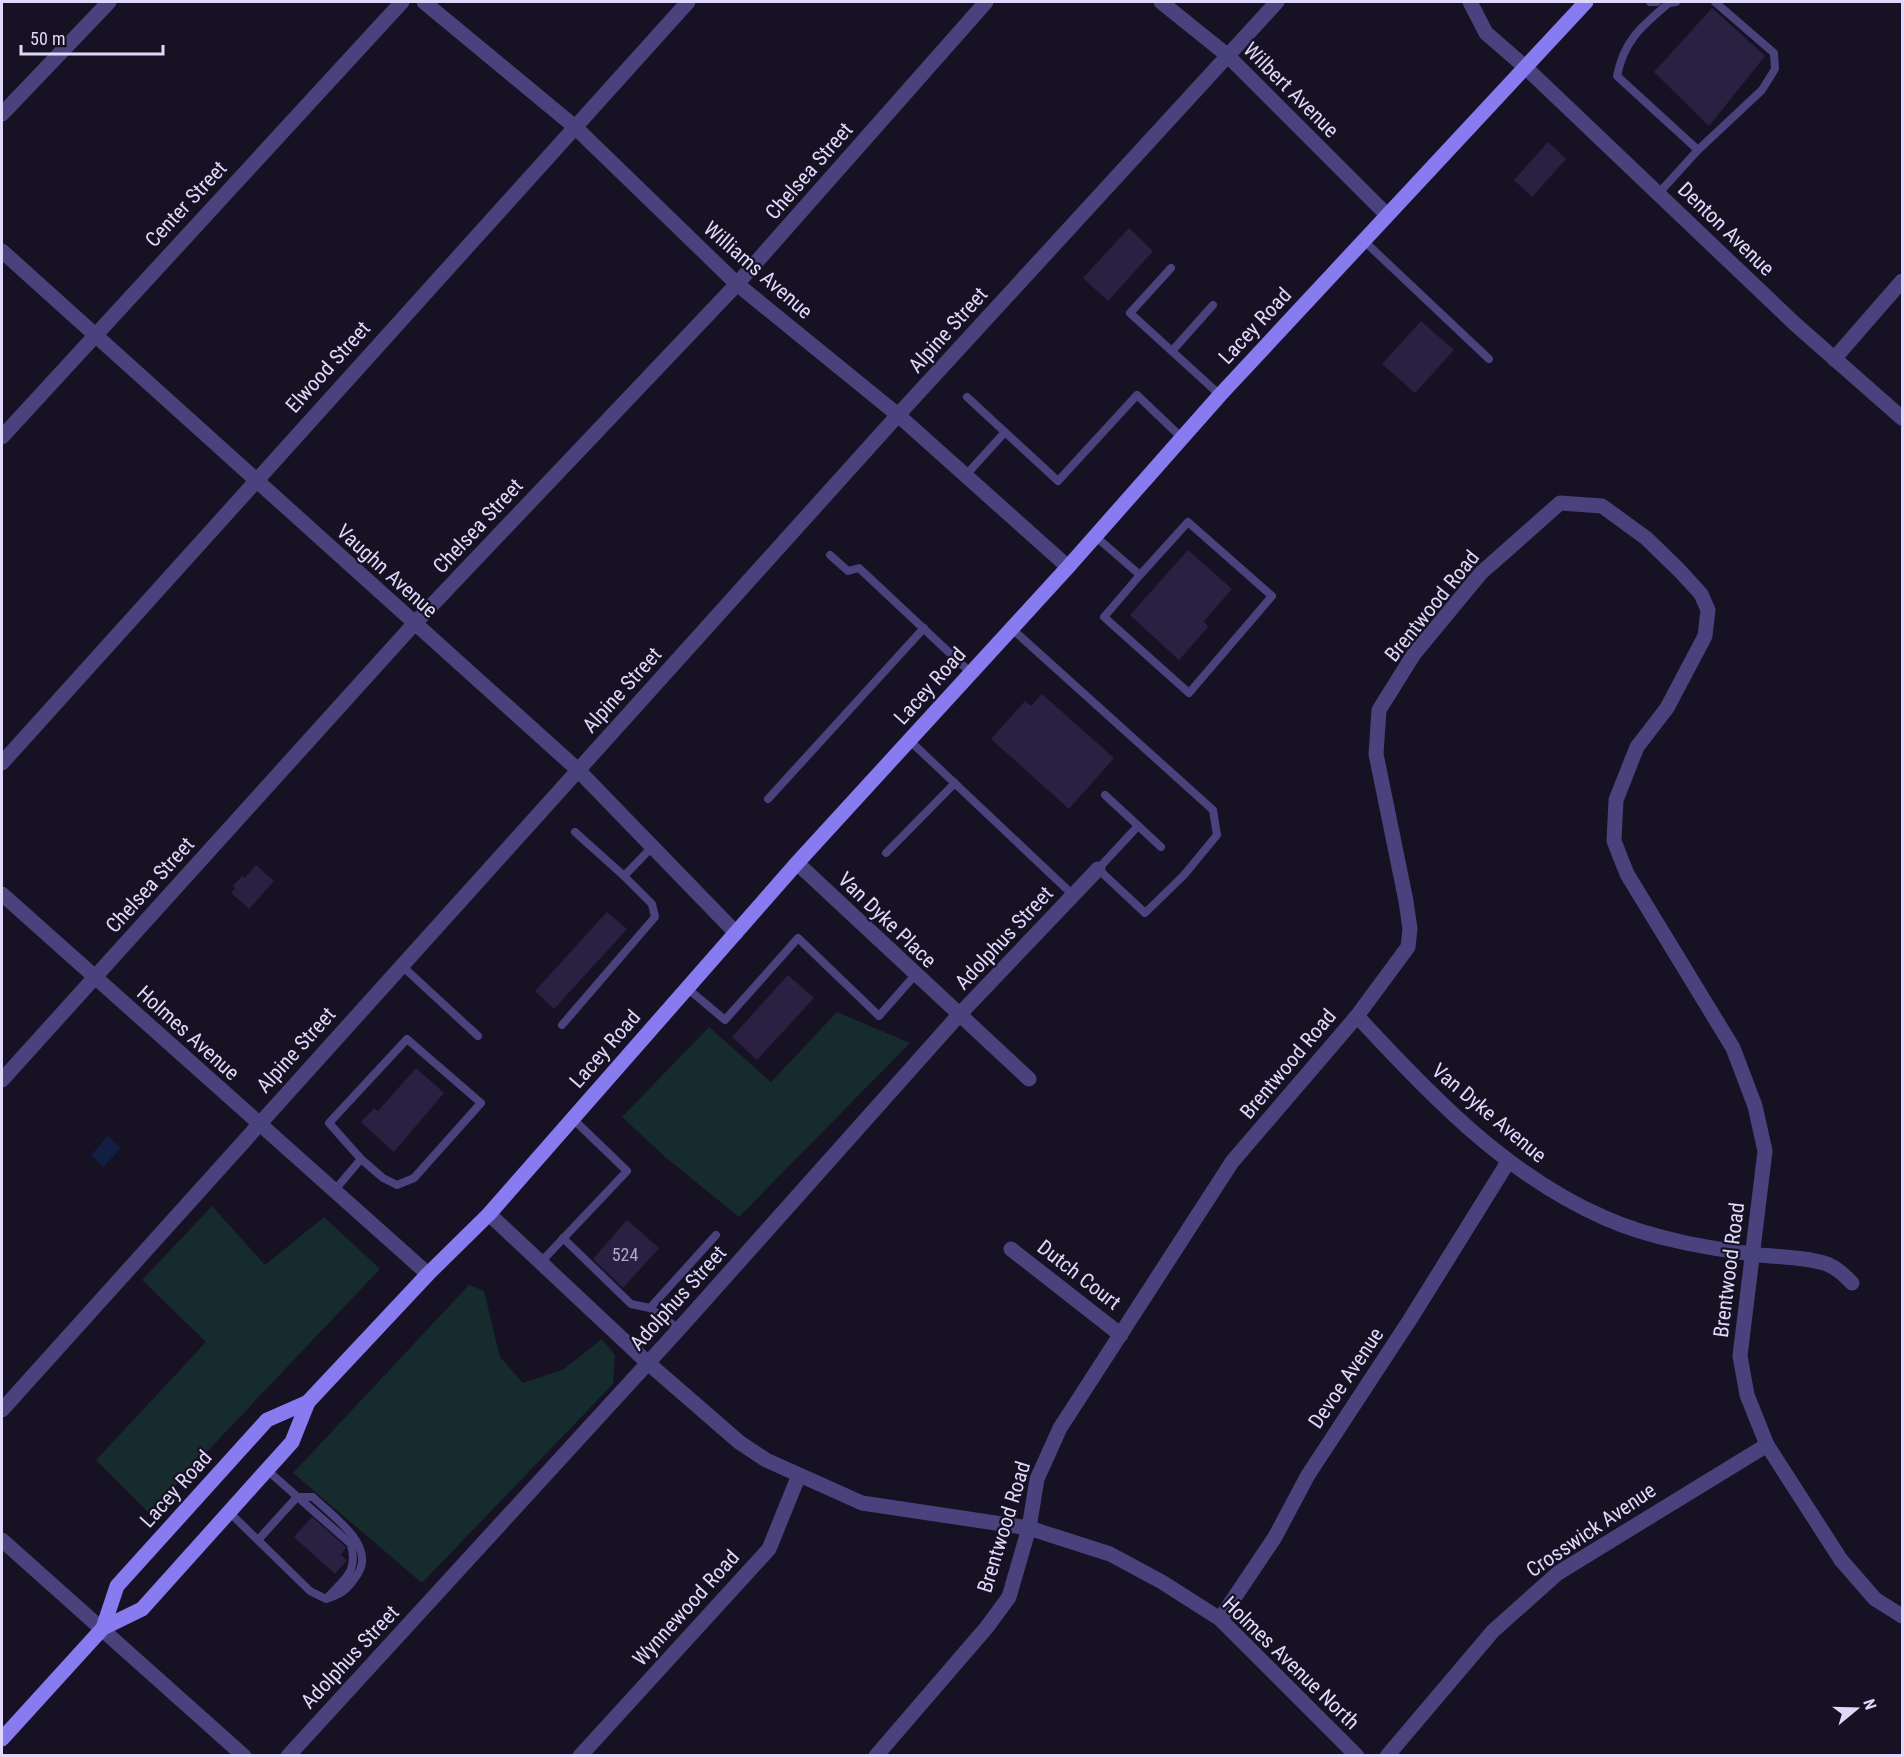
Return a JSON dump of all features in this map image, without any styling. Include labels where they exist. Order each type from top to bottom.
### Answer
[{"type":"main road","name":"Lacey Road","points":[[2,1739],[103,1628],[142,1609],[292,1442],[308,1402],[428,1274],[489,1214],[797,863],[1068,567],[1220,395],[1586,2]]},
{"type":"main road","name":"Lacey Road","points":[[103,1628],[117,1586],[267,1420],[308,1402]]},
{"type":"street","points":[[2,114],[109,2]]},
{"type":"street","name":"Center Street","points":[[2,437],[402,2]]},
{"type":"street","name":"Williams Avenue","points":[[424,2],[575,126],[736,284],[898,415],[1068,567]]},
{"type":"street","name":"Elwood Street","points":[[2,763],[254,480],[688,2]]},
{"type":"street","name":"Chelsea Street","points":[[2,1080],[414,624],[736,284],[986,2]]},
{"type":"street","name":"Wilbert Avenue","points":[[1161,2],[1227,55],[1387,215]]},
{"type":"street","name":"Alpine Street","points":[[2,1410],[898,415],[1277,2]]},
{"type":"street","name":"Denton Avenue","points":[[1470,2],[1486,33],[1524,66],[1834,359],[1902,418]]},
{"type":"street","name":"Vaughn Avenue","points":[[2,251],[578,770],[736,933]]},
{"type":"street","points":[[1834,359],[1902,281]]},
{"type":"street","name":"Brentwood Road","points":[[876,1755],[987,1628],[1009,1597],[1029,1528],[1037,1479],[1060,1428],[1232,1162],[1357,1016],[1408,947],[1410,929],[1396,842],[1379,780],[1375,735],[1379,710],[1414,654],[1482,573],[1560,503],[1602,506],[1646,538],[1679,570],[1701,594],[1708,610],[1705,636],[1667,708],[1637,747],[1616,800],[1614,841],[1627,874],[1733,1048],[1755,1106],[1765,1151],[1750,1253],[1740,1356],[1747,1395],[1767,1445],[1841,1560],[1875,1599],[1902,1616]]},
{"type":"street","name":"Van Dyke Place","points":[[797,863],[958,1016],[1029,1079]]},
{"type":"street","name":"Adolphus Street","points":[[288,1755],[679,1329],[958,1016],[1098,869]]},
{"type":"street","name":"Holmes Avenue","points":[[2,894],[428,1274]]},
{"type":"street","name":"Van Dyke Avenue","points":[[1357,1016],[1419,1083],[1508,1162],[1565,1198],[1606,1219],[1654,1236],[1750,1253],[1826,1263],[1840,1271],[1852,1283]]},
{"type":"street","name":"Devoe Avenue","points":[[1220,1619],[1275,1537],[1324,1449],[1411,1318],[1508,1162]]},
{"type":"street","name":"Holmes Avenue North","points":[[489,1214],[648,1363],[739,1442],[766,1460],[862,1503],[1029,1528],[1110,1554],[1162,1582],[1220,1619],[1357,1755]]},
{"type":"street","name":"Dutch Court","points":[[1011,1248],[1121,1335]]},
{"type":"street","name":"Crosswick Avenue","points":[[1388,1755],[1493,1631],[1558,1573],[1767,1445]]},
{"type":"street","name":"Wynnewood Road","points":[[580,1755],[769,1549],[799,1475]]},
{"type":"street","points":[[2,1540],[244,1755]]},
{"type":"lane","points":[[1650,2],[1657,2]]},
{"type":"lane","points":[[1670,2],[1637,31],[1621,54],[1617,76],[1698,150]]},
{"type":"lane","points":[[1658,194],[1698,150],[1762,90],[1775,69],[1774,52],[1715,2]]},
{"type":"lane","points":[[1363,240],[1489,359]]},
{"type":"lane","points":[[1171,268],[1130,313],[1220,395]]},
{"type":"lane","points":[[1172,351],[1213,305]]},
{"type":"lane","points":[[967,397],[1058,481],[1137,395],[1182,438]]},
{"type":"lane","points":[[966,475],[1005,432]]},
{"type":"lane","points":[[1188,522],[1272,596],[1188,693],[1104,617],[1140,575],[1188,522]]},
{"type":"lane","points":[[1095,536],[1140,575]]},
{"type":"lane","points":[[830,555],[848,571],[859,568],[970,673]]},
{"type":"lane","points":[[768,799],[924,628]]},
{"type":"lane","points":[[1011,628],[1213,810],[1216,835],[1184,875],[1145,913],[1098,869],[1138,826]]},
{"type":"lane","points":[[909,740],[1073,895]]},
{"type":"lane","points":[[886,853],[955,783]]},
{"type":"lane","points":[[1105,795],[1161,848]]},
{"type":"lane","points":[[562,1025],[656,917],[652,904],[574,832]]},
{"type":"lane","points":[[624,876],[652,846]]},
{"type":"lane","points":[[687,988],[725,1020],[798,938],[879,1016],[915,975]]},
{"type":"lane","points":[[401,965],[478,1035]]},
{"type":"lane","points":[[407,1038],[481,1102],[414,1178],[397,1185],[383,1178],[361,1159],[329,1123],[407,1038]]},
{"type":"lane","points":[[540,1263],[627,1171],[572,1118]]},
{"type":"lane","points":[[334,1191],[361,1159]]},
{"type":"lane","points":[[650,1308],[716,1235]]},
{"type":"lane","points":[[563,1238],[631,1304],[650,1308],[679,1329]]},
{"type":"lane","points":[[229,1512],[310,1591],[326,1599],[353,1569],[351,1544],[267,1470]]},
{"type":"lane","points":[[258,1540],[297,1497]]},
{"type":"green space","points":[[837,1012],[910,1043],[739,1217],[665,1157],[622,1117],[709,1027],[771,1082]]},
{"type":"green space","points":[[212,1206],[265,1265],[324,1217],[380,1269],[149,1513],[96,1460],[206,1342],[142,1280]]},
{"type":"green space","points":[[469,1285],[484,1291],[500,1357],[523,1383],[564,1369],[602,1339],[615,1355],[613,1384],[422,1583],[293,1473]]},
{"type":"water","points":[[108,1136],[121,1148],[103,1167],[91,1155]]},
{"type":"building","points":[[1712,8],[1765,56],[1709,126],[1654,72]]},
{"type":"building","points":[[1548,142],[1566,159],[1532,197],[1514,180]]},
{"type":"building","points":[[1129,228],[1153,251],[1108,301],[1083,278]]},
{"type":"building","points":[[1421,321],[1454,350],[1415,393],[1382,364]]},
{"type":"building","points":[[1188,550],[1232,589],[1204,621],[1208,627],[1179,660],[1130,615]]},
{"type":"building","points":[[1042,694],[1114,758],[1069,809],[991,739],[1025,701],[1031,706]]},
{"type":"building","points":[[256,865],[274,881],[249,909],[231,893],[235,889],[233,886],[242,876],[245,878]]},
{"type":"building","points":[[607,912],[627,929],[554,1009],[535,991]]},
{"type":"building","points":[[788,975],[814,998],[757,1060],[732,1037]]},
{"type":"building","points":[[416,1068],[444,1093],[394,1152],[361,1122],[374,1108],[378,1111]]},
{"type":"building","points":[[627,1220],[659,1248],[623,1288],[593,1259]]},
{"type":"building","points":[[312,1517],[346,1547],[341,1555],[347,1560],[335,1574],[294,1537]]}]
